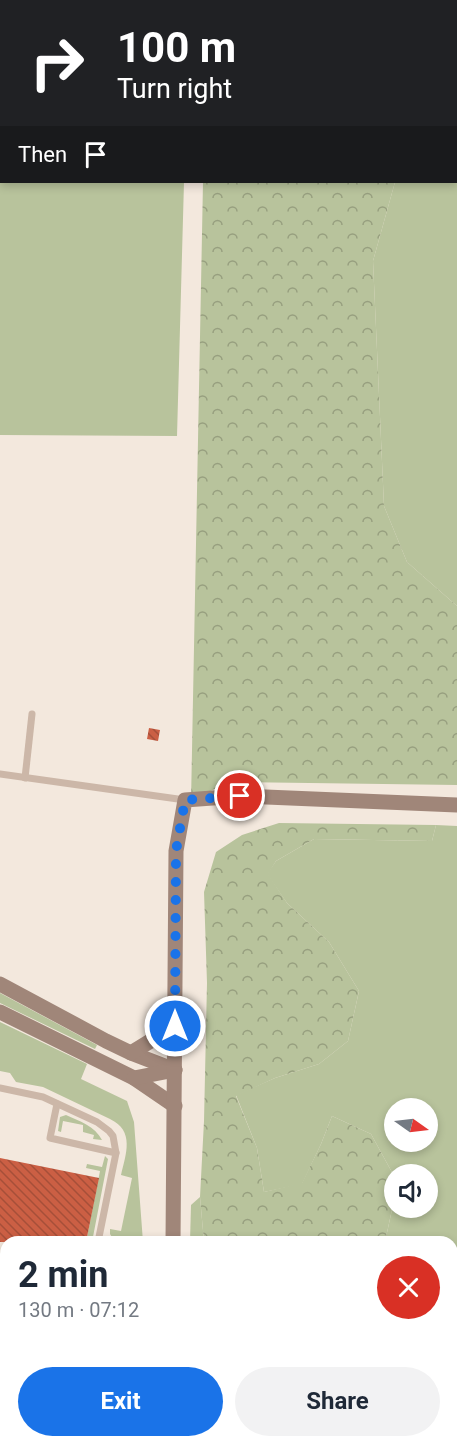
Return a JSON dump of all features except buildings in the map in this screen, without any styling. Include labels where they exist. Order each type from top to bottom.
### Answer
[{"type":"main road","points":[[173,1236],[176,851],[185,800],[240,796],[457,805]]},
{"type":"main road","points":[[0,984],[106,1041],[175,1070]]},
{"type":"main road","points":[[0,1012],[134,1078],[175,1106]]},
{"type":"main road","points":[[131,1053],[175,1026]]},
{"type":"main road","points":[[134,1078],[175,1070]]},
{"type":"lane","points":[[25,778],[32,714]]},
{"type":"lane","points":[[0,774],[185,800]]},
{"type":"lane","points":[[0,1088],[35,1095],[57,1104],[104,1127],[112,1136],[116,1153],[99,1236]]},
{"type":"lane","points":[[57,1104],[50,1138],[116,1153]]},
{"type":"green space","points":[[0,183],[184,183],[177,436],[0,435]]},
{"type":"green space","points":[[203,183],[395,183],[373,261],[384,506],[407,562],[457,606],[457,785],[227,782],[191,802]]},
{"type":"green space","points":[[395,183],[457,183],[457,606],[407,562],[384,506],[373,261]]},
{"type":"green space","points":[[279,823],[436,825],[432,841],[314,839],[276,861],[268,874],[287,903],[329,942],[359,991],[348,1041],[319,1064],[275,1078],[236,1096],[257,1148],[264,1192],[302,1183],[332,1116],[371,1134],[387,1164],[384,1164],[384,1218],[390,1218],[386,1236],[203,1236],[200,1197],[207,983],[204,892],[216,852],[242,835]]},
{"type":"green space","points":[[436,825],[457,826],[457,1236],[386,1236],[390,1218],[438,1218],[438,1164],[387,1164],[371,1134],[332,1116],[302,1184],[264,1192],[257,1148],[236,1095],[275,1078],[319,1064],[348,1041],[359,991],[329,942],[287,903],[267,874],[276,861],[314,839],[432,841]]},
{"type":"green space","points":[[0,993],[97,1045],[95,1049],[0,1003]]},
{"type":"green space","points":[[0,1022],[87,1064],[81,1079],[127,1101],[134,1122],[143,1236],[111,1236],[110,1234],[110,1229],[121,1231],[132,1178],[121,1175],[127,1144],[126,1136],[118,1124],[43,1087],[16,1082],[10,1073],[0,1071]]},
{"type":"green space","points":[[66,1115],[91,1128],[102,1140],[93,1139],[94,1135],[83,1132],[83,1125],[63,1121],[61,1132],[58,1131],[60,1117]]},
{"type":"green space","points":[[105,1156],[108,1159],[93,1236],[87,1236],[100,1171],[86,1168],[87,1164],[102,1167]]},
{"type":"green space","points":[[200,1197],[203,1236],[190,1236],[191,1205]]},
{"type":"route","points":[[175,1026],[176,851],[185,800],[240,796]]}]
